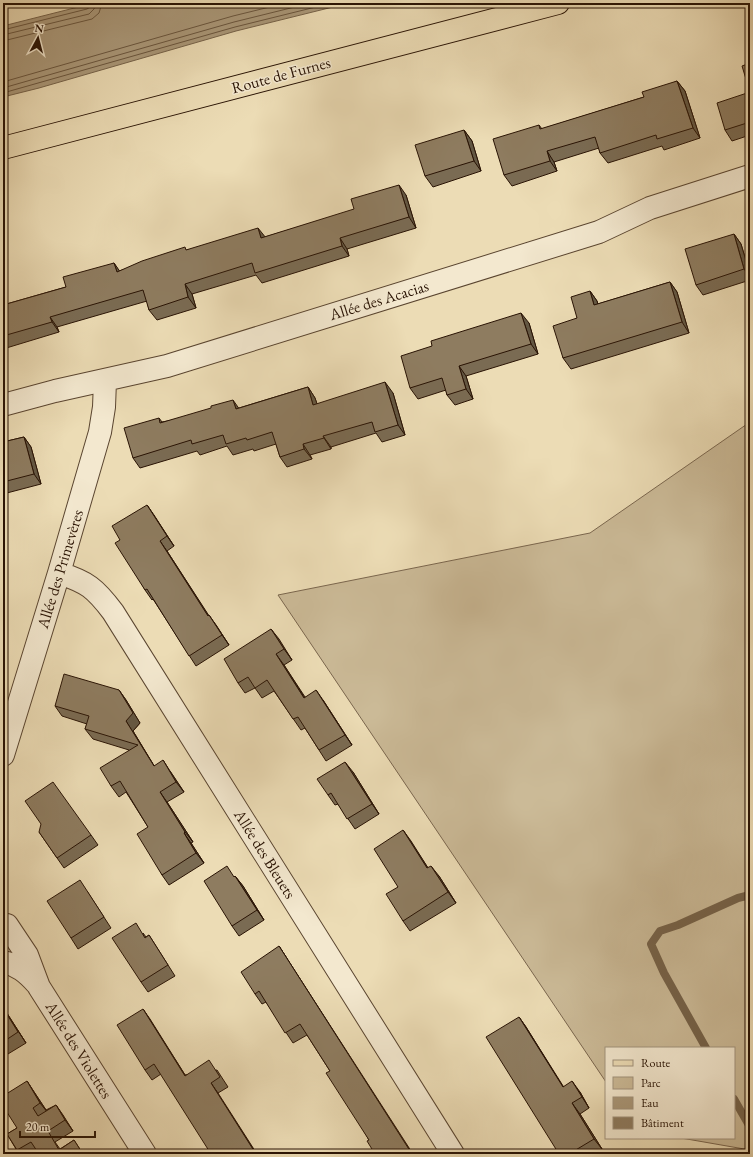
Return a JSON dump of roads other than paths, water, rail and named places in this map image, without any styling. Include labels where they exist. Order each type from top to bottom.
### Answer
[{"type":"main road","name":"Route de Furnes","points":[[3,148],[558,3]]},
{"type":"street","name":"Allée des Acacias","points":[[3,405],[167,366],[599,232],[650,208],[750,176]]},
{"type":"street","name":"Allée des Primevères","points":[[3,755],[12,695],[59,573],[100,432],[104,407],[105,381]]},
{"type":"street","name":"Allée des Bleuets","points":[[59,573],[78,579],[94,589],[113,612],[453,1154]]},
{"type":"street","points":[[3,947],[7,938],[5,919]]},
{"type":"street","name":"Allée des Violettes","points":[[5,919],[27,955],[39,987]]},
{"type":"street","name":"Allée des Violettes","points":[[3,962],[16,966],[26,972],[39,987],[145,1154]]},
{"type":"water","points":[[94,3],[349,3],[236,31],[3,97],[3,26]]},
{"type":"waterway","points":[[705,1047],[664,973],[651,944],[660,931],[678,925],[738,898],[750,895]]},
{"type":"waterway","points":[[735,1101],[750,1127]]}]
